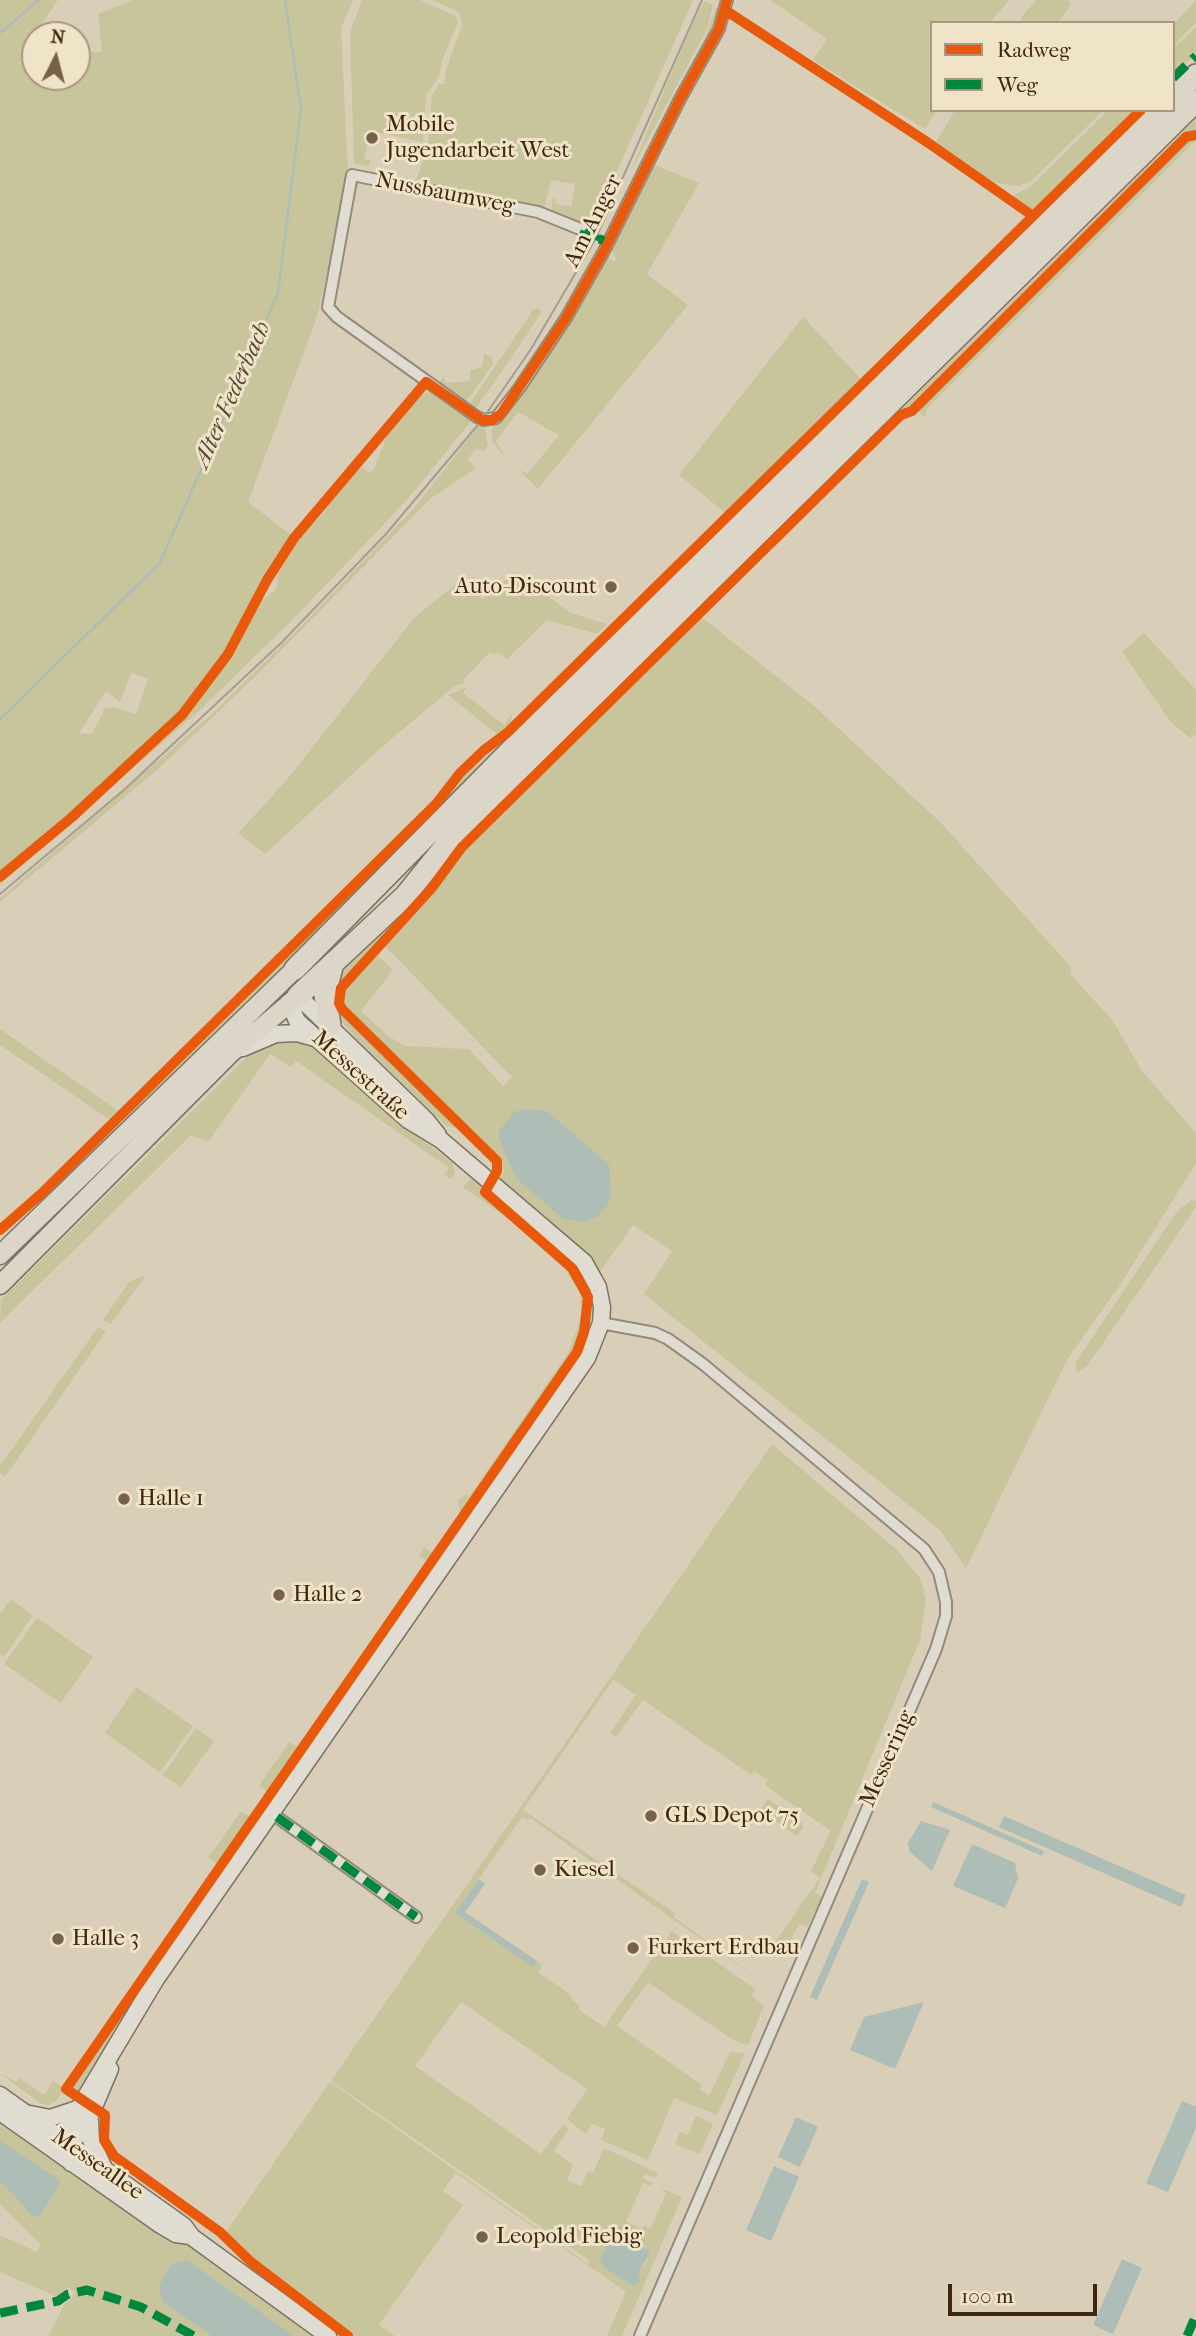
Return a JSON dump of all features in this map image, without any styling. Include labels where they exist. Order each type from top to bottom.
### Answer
[{"type":"highway","points":[[1175,95],[1196,75]]},
{"type":"highway","points":[[292,997],[332,967],[405,896],[460,828],[1196,101]]},
{"type":"highway","points":[[295,969],[514,747],[1158,112]]},
{"type":"highway","points":[[323,1031],[325,995],[332,967]]},
{"type":"main road","points":[[0,1285],[231,1053],[292,997],[295,969]]},
{"type":"main road","points":[[0,1255],[295,969]]},
{"type":"main road","points":[[263,999],[292,997]]},
{"type":"street","name":"Am Anger","points":[[464,408],[484,420],[496,418],[558,329],[608,244],[680,99],[719,29],[727,0]]},
{"type":"street","name":"Nussbaumweg","points":[[464,408],[337,317],[328,307],[352,175],[538,212],[585,231]]},
{"type":"street","name":"Messestraße","points":[[65,2142],[67,2129],[77,2109],[164,1968],[587,1358],[601,1323],[603,1307],[598,1287],[584,1262],[441,1140],[426,1120],[323,1031],[292,997]]},
{"type":"street","points":[[231,1053],[276,1034],[323,1031]]},
{"type":"street","name":"Messering","points":[[601,1323],[668,1339],[703,1364],[924,1549],[939,1572],[946,1602],[946,1616],[936,1649],[640,2336]]},
{"type":"street","points":[[277,1817],[416,1917]]},
{"type":"street","name":"Messestraße","points":[[65,2142],[75,2138],[90,2121],[123,2034]]},
{"type":"street","name":"Messeallee","points":[[0,2095],[184,2226],[192,2237],[328,2336]]},
{"type":"street","points":[[22,2112],[50,2118],[77,2109]]},
{"type":"street","name":"Messeallee","points":[[0,2112],[159,2224],[176,2234],[192,2237]]},
{"type":"street","points":[[90,2121],[91,2140],[105,2170]]},
{"type":"street","points":[[41,2141],[65,2142],[71,2163]]},
{"type":"shaded area","points":[[0,0],[58,0],[43,21],[21,21],[21,91],[91,91],[91,52],[102,52],[98,14],[133,0],[353,0],[341,28],[348,174],[333,247],[317,317],[248,502],[291,535],[226,648],[176,716],[66,818],[0,873]],"holes":[[[131,673],[148,679],[136,714],[114,707],[105,708],[92,734],[79,733],[106,691],[120,702]]]},
{"type":"shaded area","points":[[362,0],[420,0],[456,16],[458,22],[442,61],[439,76],[426,96],[423,142],[371,131],[364,159],[370,160],[369,166],[354,163],[350,32]]},
{"type":"shaded area","points":[[432,0],[693,0],[591,230],[551,211],[553,198],[556,199],[555,204],[571,207],[575,184],[551,180],[544,210],[415,183],[428,146],[432,96],[439,84],[444,84],[446,70],[462,25],[459,12]]},
{"type":"shaded area","points":[[770,0],[1009,0],[992,21],[930,21],[930,112],[936,112],[925,129],[813,60],[827,39]]},
{"type":"shaded area","points":[[1036,0],[1068,0],[1071,5],[1059,21],[1020,19]]},
{"type":"shaded area","points":[[1196,0],[1196,23],[1175,44],[1175,23]]},
{"type":"shaded area","points":[[705,1],[713,5],[707,29],[630,173],[688,33]]},
{"type":"shaded area","points":[[716,7],[721,10],[717,23],[662,124],[608,234],[645,151],[705,38]]},
{"type":"shaded area","points":[[1196,27],[1196,54],[1175,74],[1175,47]]},
{"type":"shaded area","points":[[954,112],[1102,112],[1031,181],[1018,186],[990,182],[935,144]]},
{"type":"shaded area","points":[[1106,112],[1136,112],[1034,212],[1010,197],[1030,187]]},
{"type":"shaded area","points":[[1141,112],[1149,112],[703,553],[656,590]]},
{"type":"shaded area","points":[[1196,114],[1196,132],[1182,137],[914,405],[897,416],[495,812],[461,847],[407,914],[342,982],[336,999],[339,1010],[456,1124],[455,1128],[447,1126],[363,1046],[336,1015],[331,994],[342,971],[415,898],[457,845]]},
{"type":"shaded area","points":[[1192,137],[1196,140],[927,408],[925,418],[918,411],[920,405],[1159,165]]},
{"type":"shaded area","points":[[652,164],[699,183],[647,274],[688,305],[538,489],[518,469],[527,474],[559,435],[518,412],[496,441],[505,457],[493,443],[491,429],[510,410],[560,336],[606,256],[615,262],[616,257],[611,249]]},
{"type":"shaded area","points":[[538,308],[542,311],[476,408],[471,402],[533,310]]},
{"type":"shaded area","points":[[803,317],[862,380],[727,514],[679,475]]},
{"type":"shaded area","points":[[484,353],[492,358],[493,364],[468,399],[464,400],[439,383],[444,376],[445,383],[470,381],[470,370],[482,367]]},
{"type":"shaded area","points":[[430,391],[472,420],[406,501],[297,615],[202,708],[0,884],[0,879],[152,749],[196,702],[230,655],[259,603],[276,589],[279,568],[297,539],[321,516],[350,474],[361,467],[370,473],[374,469],[388,433],[418,398]]},
{"type":"shaded area","points":[[480,424],[485,429],[488,445],[483,452],[477,448],[467,459],[476,468],[430,499],[260,672],[158,769],[0,902],[0,898],[211,715],[305,622],[415,507]]},
{"type":"shaded area","points":[[515,572],[571,613],[607,624],[597,634],[547,620],[507,659],[498,652],[494,655],[490,652],[463,680],[465,683],[455,686],[384,745],[265,854],[238,833],[286,781],[414,618],[460,581],[483,599]]},
{"type":"shaded area","points":[[700,616],[814,706],[941,823],[1072,968],[1070,974],[1113,1021],[1142,1071],[1196,1133],[1196,1163],[1120,1285],[1068,1358],[966,1568],[940,1530],[644,1294],[672,1251],[633,1225],[599,1273],[499,1180],[504,1171],[502,1161],[344,1005],[344,992],[349,983],[378,956],[393,970],[361,1011],[388,1036],[406,1046],[469,1049],[503,1086],[512,1077],[385,946],[436,890],[467,847]]},
{"type":"shaded area","points":[[1144,633],[1196,690],[1196,734],[1190,738],[1170,721],[1122,652]]},
{"type":"shaded area","points":[[467,687],[463,693],[504,725],[513,713],[508,729],[499,736],[448,695]]},
{"type":"shaded area","points":[[505,737],[367,883],[95,1152],[41,1200],[40,1196],[436,808],[483,754]]},
{"type":"shaded area","points":[[0,1029],[117,1110],[109,1119],[0,1045]]},
{"type":"shaded area","points":[[285,1038],[307,1042],[320,1049],[404,1125],[452,1163],[455,1173],[451,1179],[445,1174],[449,1168],[296,1061],[291,1067],[270,1054],[208,1142],[191,1135],[0,1323],[1,1300],[253,1051]]},
{"type":"shaded area","points":[[526,1109],[547,1111],[609,1165],[611,1196],[607,1206],[596,1217],[582,1222],[563,1219],[516,1178],[499,1139],[499,1131],[514,1112]]},
{"type":"shaded area","points":[[475,1179],[484,1183],[484,1192],[568,1267],[583,1290],[587,1312],[584,1329],[569,1361],[461,1517],[458,1500],[465,1495],[469,1497],[568,1353],[582,1316],[580,1293],[564,1268],[523,1229],[463,1187],[469,1180]]},
{"type":"shaded area","points":[[1192,1200],[1196,1201],[1196,1207],[1087,1366],[1078,1372],[1076,1362],[1178,1210]]},
{"type":"shaded area","points":[[146,1275],[111,1324],[103,1320],[129,1282]]},
{"type":"shaded area","points":[[98,1327],[106,1331],[5,1477],[0,1473],[0,1466]]},
{"type":"shaded area","points":[[772,1444],[897,1550],[920,1578],[926,1599],[920,1640],[815,1893],[822,1897],[807,1927],[799,1924],[782,1958],[761,1943],[763,1939],[773,1945],[820,1878],[811,1871],[831,1831],[765,1785],[768,1780],[754,1771],[751,1775],[643,1700],[616,1737],[610,1733],[636,1695],[613,1680],[523,1810],[676,1914],[674,1917],[772,1989],[530,1818],[528,1820],[522,1817],[455,1913],[533,1966],[537,1961],[541,1964],[539,1973],[570,1994],[573,2001],[579,2005],[582,2000],[578,2009],[604,2027],[672,1931],[755,1989],[751,1996],[764,2005],[748,2045],[733,2040],[648,1982],[617,2026],[702,2085],[700,2089],[709,2096],[730,2052],[745,2053],[717,2115],[674,2098],[648,2160],[601,2140],[605,2129],[591,2124],[586,2134],[567,2119],[587,2089],[461,2002],[415,2066],[541,2154],[563,2124],[569,2129],[554,2151],[573,2165],[567,2180],[581,2186],[588,2171],[593,2173],[604,2148],[658,2173],[656,2178],[645,2174],[643,2178],[653,2183],[651,2186],[643,2183],[626,2222],[642,2229],[644,2226],[651,2228],[666,2193],[660,2188],[682,2197],[622,2336],[607,2336],[626,2292],[456,2173],[443,2191],[463,2205],[379,2325],[395,2336],[342,2336],[345,2331],[250,2258],[225,2233],[330,2082],[588,2264],[589,2260],[331,2081]],"holes":[[[634,2240],[645,2246],[648,2260],[640,2270],[639,2282],[633,2286],[605,2268]]]},
{"type":"shaded area","points":[[424,1547],[434,1554],[270,1793],[259,1786],[289,1742],[298,1747],[427,1561],[419,1556]]},
{"type":"shaded area","points":[[11,1599],[33,1615],[4,1657],[0,1654],[0,1614]]},
{"type":"shaded area","points":[[37,1618],[93,1657],[61,1703],[4,1664]]},
{"type":"shaded area","points":[[136,1687],[193,1726],[160,1772],[105,1733]]},
{"type":"shaded area","points":[[196,1728],[214,1741],[181,1787],[163,1775]]},
{"type":"shaded area","points":[[768,1799],[802,1823],[803,1828],[797,1836],[760,1810]]},
{"type":"shaded area","points":[[933,1802],[1044,1851],[1042,1856],[931,1807]]},
{"type":"shaded area","points":[[241,1811],[252,1818],[56,2101],[48,2105],[40,2103],[0,2073],[16,2082],[19,2078],[44,2095],[53,2081],[62,2087],[217,1864],[209,1857]]},
{"type":"shaded area","points":[[1004,1816],[1186,1895],[1181,1907],[999,1827]]},
{"type":"shaded area","points":[[921,1821],[950,1830],[932,1871],[909,1851],[908,1843]]},
{"type":"shaded area","points":[[972,1844],[1015,1863],[1018,1879],[1005,1908],[953,1886]]},
{"type":"shaded area","points":[[227,1860],[222,1875],[124,2016],[78,2092],[73,2089],[71,2085],[88,2059]]},
{"type":"shaded area","points":[[479,1879],[485,1884],[465,1912],[537,1961],[533,1967],[455,1913]]},
{"type":"shaded area","points":[[862,1879],[869,1882],[817,2000],[810,1997]]},
{"type":"shaded area","points":[[924,2002],[895,2069],[850,2050],[864,2017]]},
{"type":"shaded area","points":[[1182,2101],[1196,2107],[1196,2128],[1168,2192],[1146,2183]]},
{"type":"shaded area","points":[[696,2116],[713,2124],[700,2154],[675,2144],[680,2132],[688,2135]]},
{"type":"shaded area","points":[[796,2117],[818,2127],[800,2167],[778,2157]]},
{"type":"shaded area","points":[[0,2119],[156,2226],[198,2250],[318,2336],[48,2336],[64,2305],[76,2293],[67,2287],[57,2297],[0,2272],[0,2235],[37,2252],[41,2245],[0,2204]]},
{"type":"shaded area","points":[[0,2141],[61,2181],[40,2216],[34,2217],[0,2181]]},
{"type":"shaded area","points":[[774,2166],[799,2177],[771,2241],[746,2230]]},
{"type":"shaded area","points":[[627,2224],[632,2228],[634,2240],[650,2252],[640,2270],[639,2282],[633,2286],[605,2268],[600,2259],[614,2230]]},
{"type":"shaded area","points":[[1122,2259],[1142,2268],[1113,2334],[1093,2325]]},
{"type":"shaded area","points":[[187,2260],[294,2336],[212,2336],[162,2301],[159,2286],[172,2264]]},
{"type":"waterway","name":"Alter Federbach","points":[[0,33],[39,0]]},
{"type":"waterway","name":"Alter Federbach","points":[[0,719],[160,563],[278,293],[301,109],[285,0]]},
{"type":"tram line","points":[[0,894],[125,789],[281,643],[386,534],[482,420],[531,349],[595,240],[702,0]]},
{"type":"marked path","points":[[1175,76],[1196,56]]},
{"type":"marked path","points":[[585,231],[584,234],[587,236],[589,232],[598,243],[600,239],[607,243]]},
{"type":"marked path","points":[[277,1817],[416,1917]]},
{"type":"marked path","points":[[0,2313],[58,2301],[68,2294],[87,2290],[141,2307],[194,2336]]},
{"type":"marked path","points":[[1187,2336],[1196,2315]]},
{"type":"cycle path","points":[[0,877],[71,818],[182,715],[228,654],[267,580],[294,538],[426,382],[482,420],[492,420],[501,414],[566,318],[604,251],[680,99],[719,29],[727,0]]},
{"type":"cycle path","points":[[725,10],[927,142],[1033,216]]},
{"type":"cycle path","points":[[0,1230],[42,1193],[436,804],[460,773],[507,733],[1139,112]]},
{"type":"cycle path","points":[[348,2336],[251,2262],[220,2232],[114,2156],[104,2140],[105,2115],[66,2089],[577,1352],[584,1332],[588,1297],[572,1268],[485,1192],[497,1171],[497,1161],[342,1009],[339,1003],[341,988],[431,889],[462,847],[901,415],[912,411],[1186,137],[1196,135]]},
{"type":"place","name":"Mobile Jugendarbeit West","points":[[372,138]]},
{"type":"place","name":"Auto-Discount","points":[[611,587]]},
{"type":"place","name":"Halle 1","points":[[124,1499]]},
{"type":"place","name":"Halle 2","points":[[279,1595]]},
{"type":"place","name":"GLS Depot 75","points":[[651,1816]]},
{"type":"place","name":"Kiesel","points":[[540,1870]]},
{"type":"place","name":"Halle 3","points":[[58,1939]]},
{"type":"place","name":"Furkert Erdbau","points":[[633,1948]]},
{"type":"place","name":"Leopold Fiebig","points":[[482,2237]]}]
